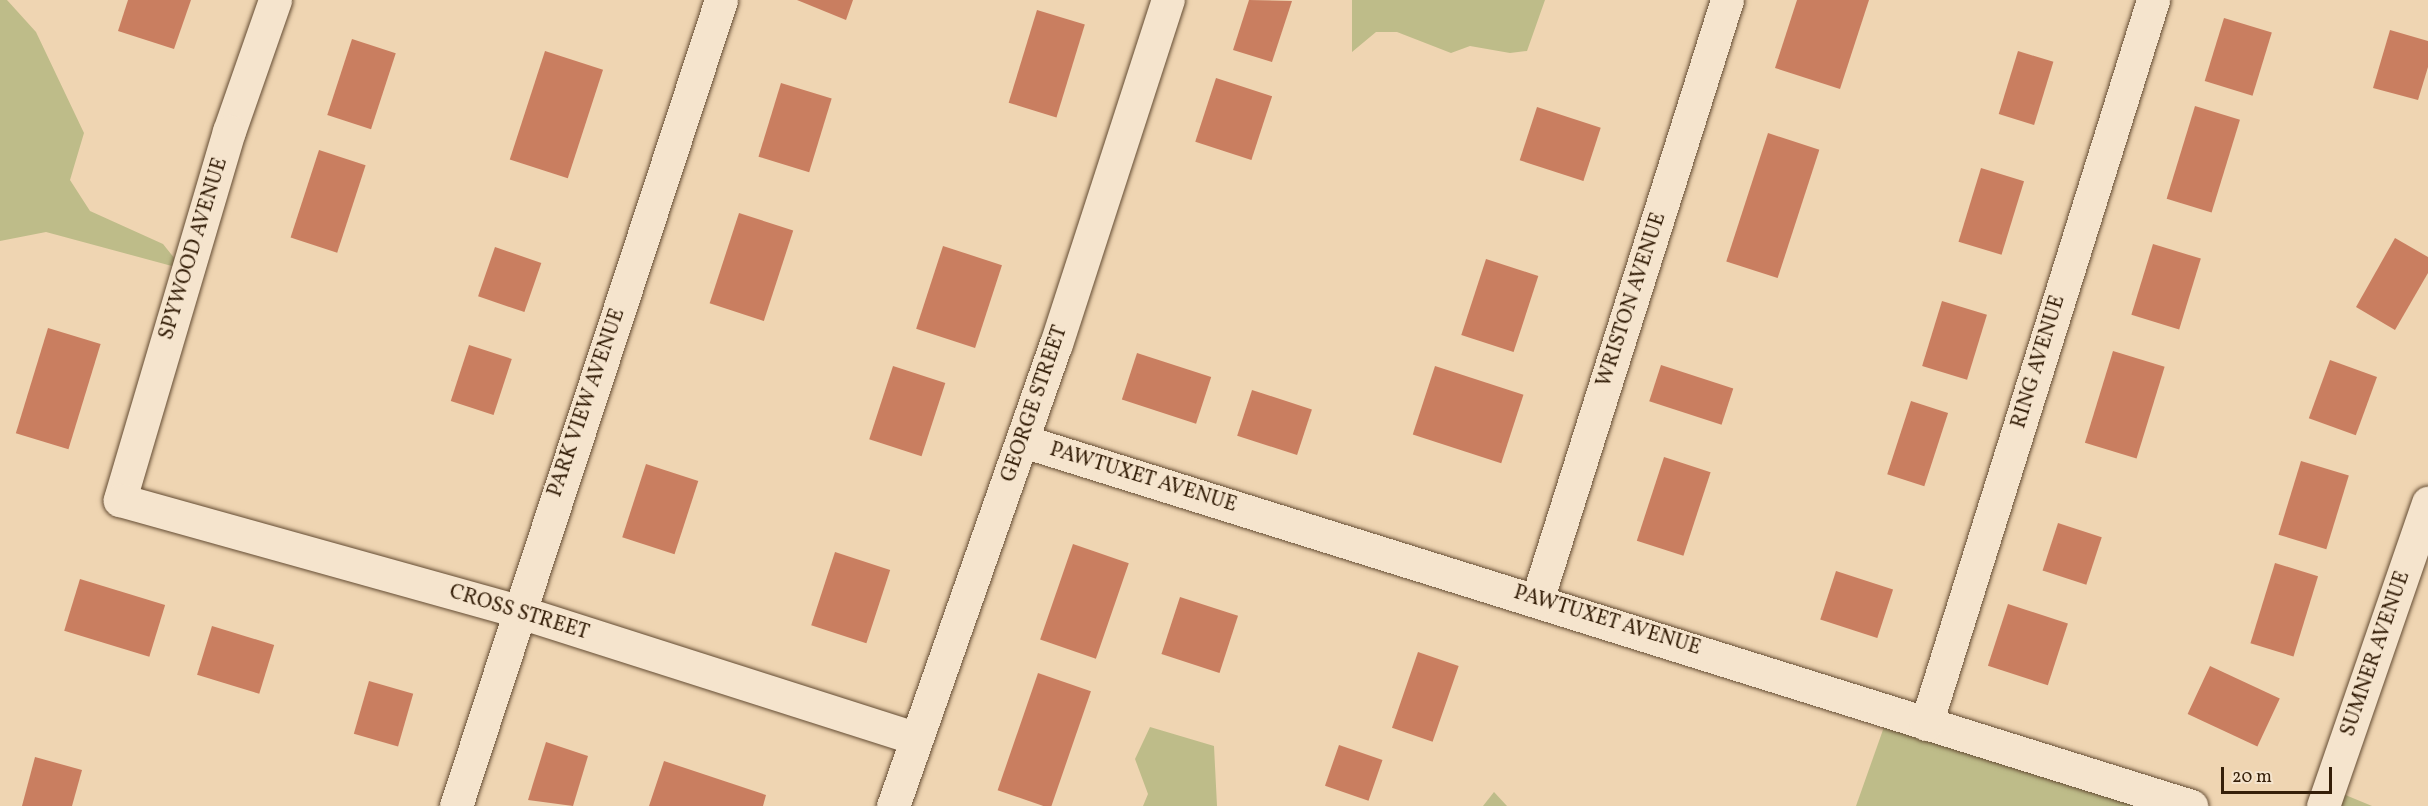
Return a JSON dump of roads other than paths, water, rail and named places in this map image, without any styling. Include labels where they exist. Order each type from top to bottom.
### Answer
[{"type":"street","name":"SPYWOOD AVENUE","points":[[120,500],[229,131],[275,0]]},
{"type":"street","name":"PARK VIEW AVENUE","points":[[456,806],[517,611],[721,0]]},
{"type":"street","name":"GEORGE STREET","points":[[893,806],[915,738],[1023,441],[1168,0]]},
{"type":"street","name":"WRISTON AVENUE","points":[[1537,600],[1727,0]]},
{"type":"street","name":"RING AVENUE","points":[[1926,724],[2153,0]]},
{"type":"street","name":"PAWTUXET AVENUE","points":[[1023,441],[2191,806]]},
{"type":"street","name":"CROSS STREET","points":[[120,500],[517,611],[915,738]]},
{"type":"street","name":"SUMNER AVENUE","points":[[2323,806],[2428,502]]}]
